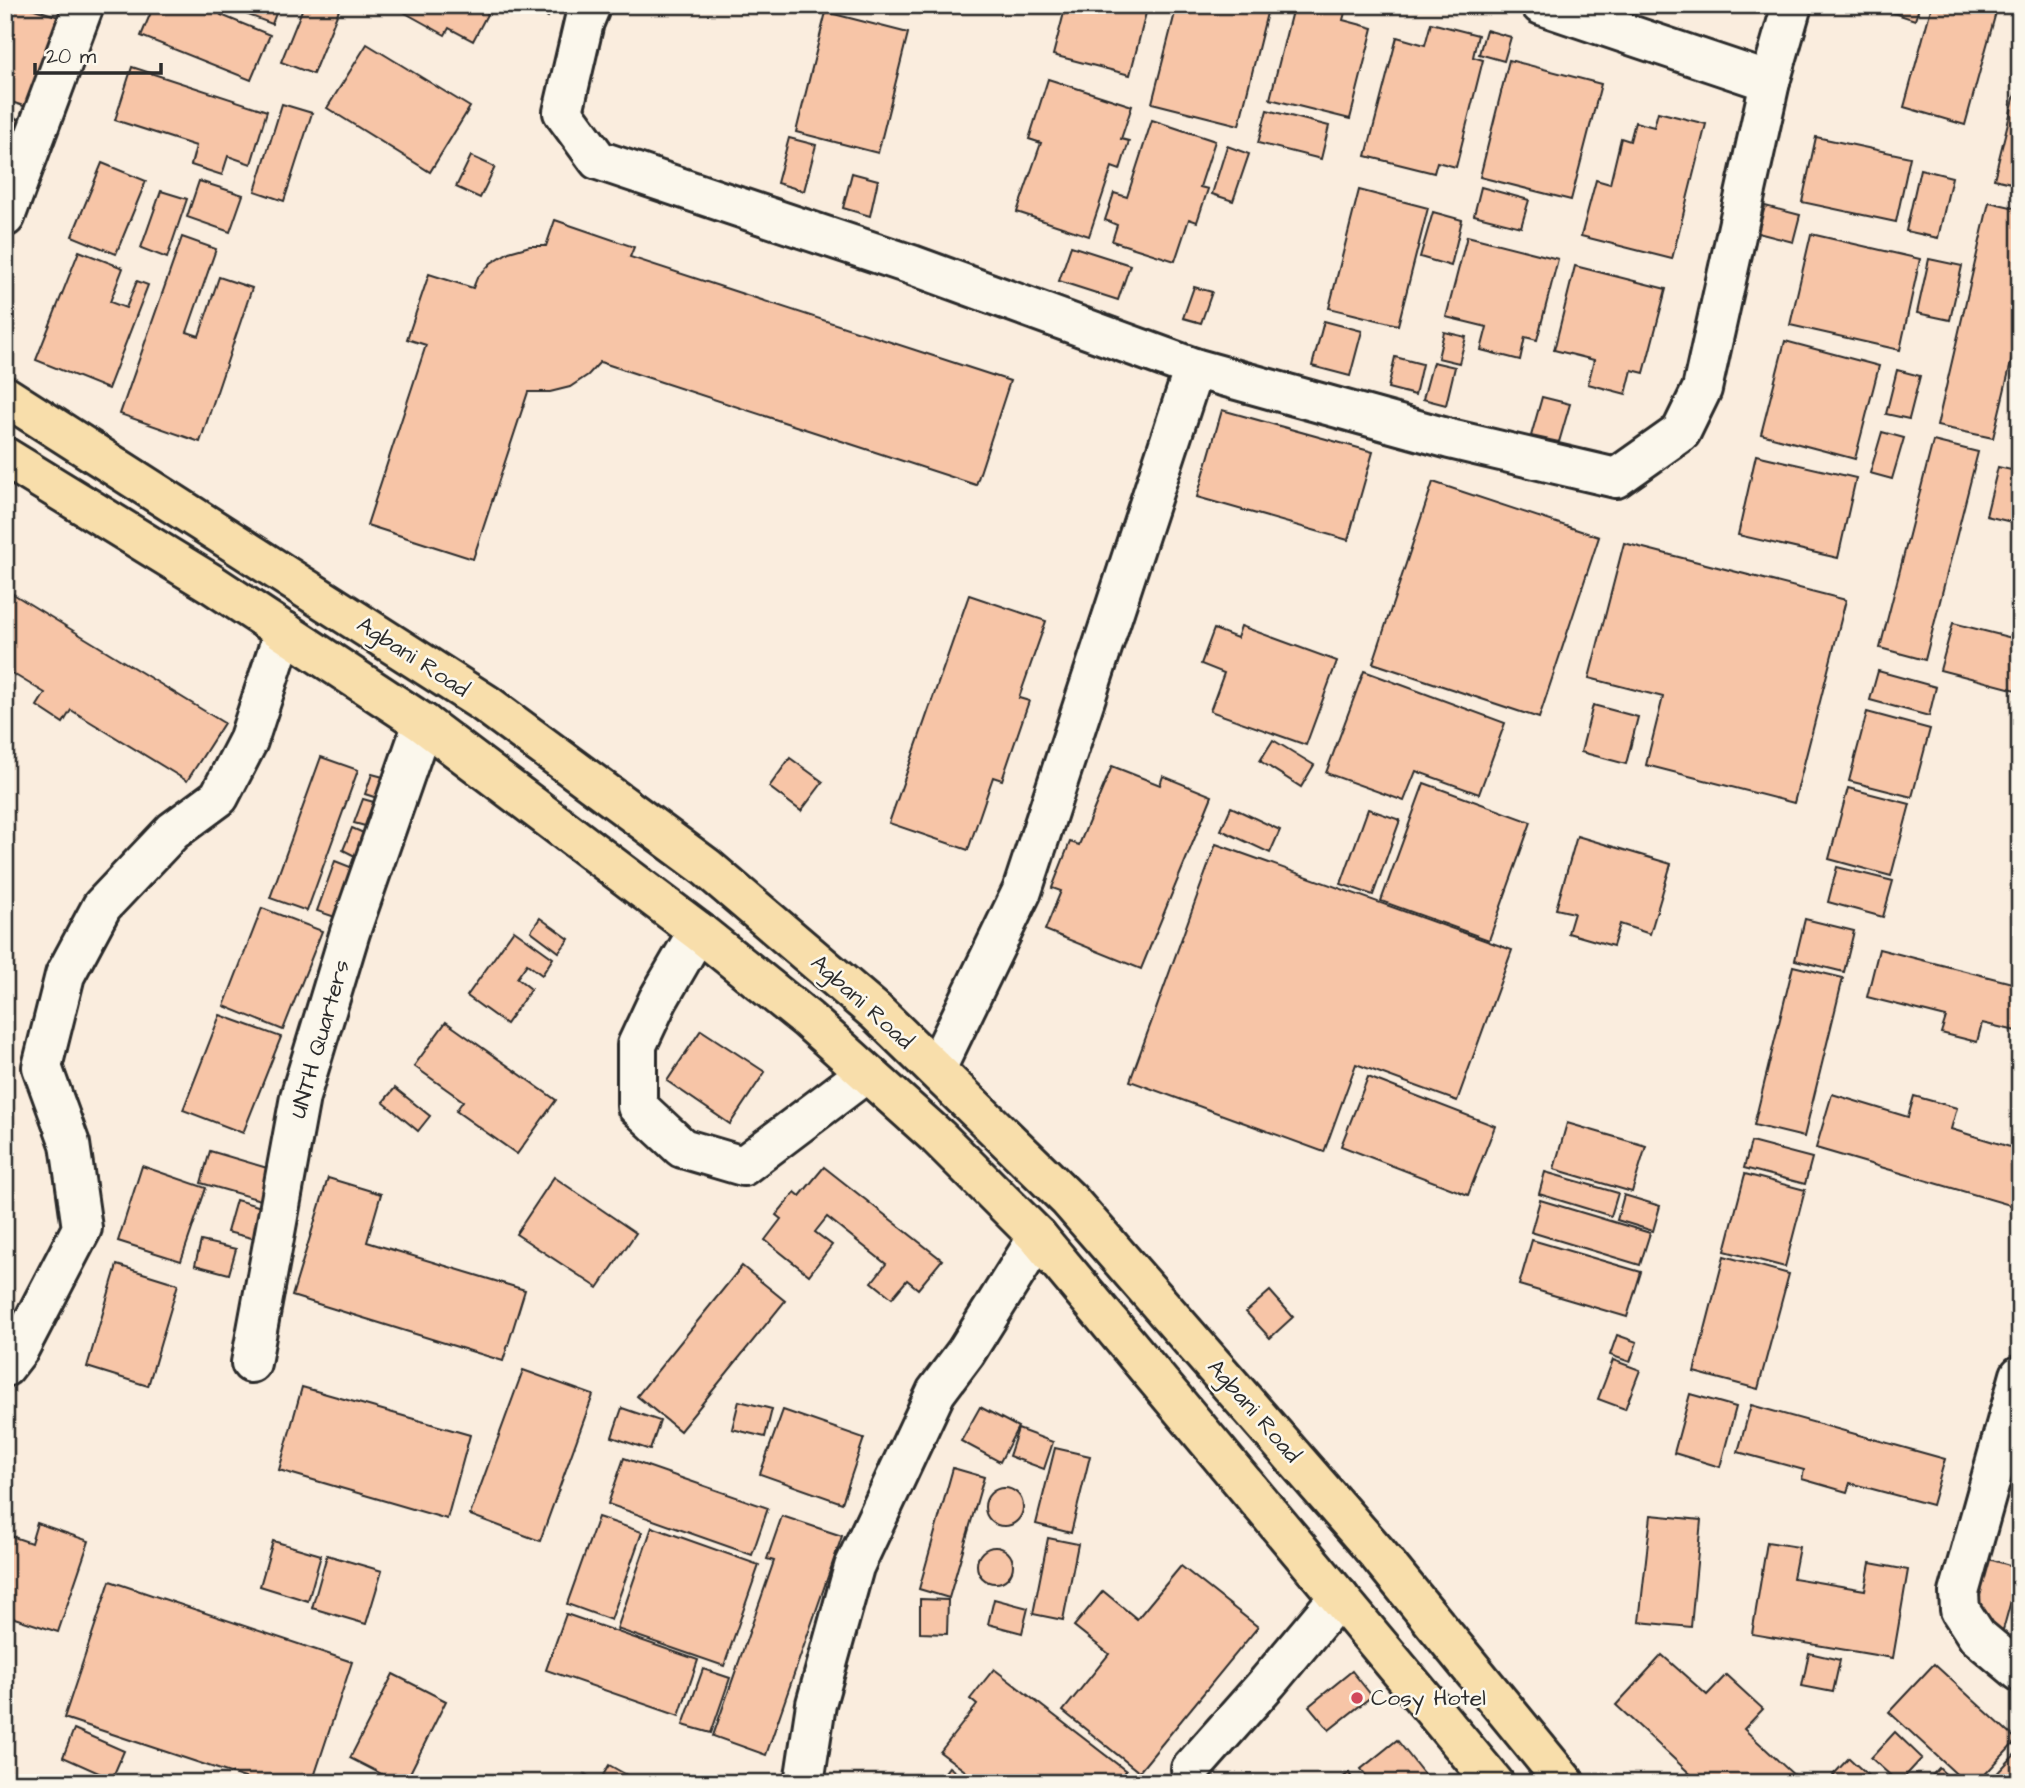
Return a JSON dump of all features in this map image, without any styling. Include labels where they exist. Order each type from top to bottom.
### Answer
[{"type":"main road","name":"Agbani Road","points":[[5,396],[486,704],[706,867],[876,1012],[1087,1221],[1377,1553],[1564,1783]]},
{"type":"main road","points":[[5,457],[212,584],[423,723],[698,931],[807,1019],[938,1138],[1038,1237],[1494,1783]]},
{"type":"street","points":[[5,217],[84,5]]},
{"type":"street","points":[[591,5],[584,22],[563,112],[598,160],[912,265],[1194,368],[1450,439],[1616,478],[1681,432],[1702,389],[1770,82],[1792,5]]},
{"type":"street","points":[[1541,5],[1770,82]]},
{"type":"street","points":[[936,1069],[1022,891],[1194,368]]},
{"type":"street","points":[[5,1367],[19,1349],[82,1228],[70,1144],[42,1067],[65,975],[102,906],[173,831],[219,797],[248,740],[284,631]]},
{"type":"street","name":"UNTH Quarters","points":[[251,1363],[300,1097],[350,932],[423,723]]},
{"type":"street","points":[[698,931],[658,1000],[637,1045],[637,1106],[682,1148],[743,1166],[866,1073]]},
{"type":"street","points":[[804,1783],[816,1704],[854,1567],[936,1392],[967,1352],[1038,1237]]},
{"type":"street","points":[[2020,1375],[1959,1593],[1960,1611],[1978,1636],[2020,1672]]},
{"type":"street","points":[[1191,1769],[1339,1597]]},
{"type":"building","points":[[5,5],[22,5],[62,18],[33,109],[5,100]]},
{"type":"building","points":[[154,5],[279,5],[272,24],[225,6],[221,15],[270,35],[251,80],[141,36]]},
{"type":"building","points":[[304,5],[341,5],[313,74],[281,62]]},
{"type":"building","points":[[391,5],[492,5],[473,41],[449,28],[445,35]]},
{"type":"building","points":[[532,5],[554,5],[548,17],[531,8]]},
{"type":"building","points":[[886,5],[913,5],[911,12]]},
{"type":"building","points":[[1066,5],[1148,5],[1130,75],[1053,55]]},
{"type":"building","points":[[1177,5],[1269,5],[1239,125],[1152,103]]},
{"type":"building","points":[[1315,5],[1347,5],[1343,20],[1373,28],[1350,119],[1270,99],[1293,7],[1314,12]]},
{"type":"building","points":[[1869,5],[1920,5],[1915,20]]},
{"type":"building","points":[[1932,5],[1998,5],[1965,125],[1904,107]]},
{"type":"building","points":[[826,12],[908,33],[878,153],[796,132]]},
{"type":"building","points":[[1431,23],[1478,35],[1473,57],[1483,60],[1456,167],[1437,162],[1434,173],[1366,156],[1397,37],[1425,45]]},
{"type":"building","points":[[1486,30],[1511,37],[1504,61],[1479,54]]},
{"type":"building","points":[[367,44],[470,107],[430,172],[327,108]]},
{"type":"building","points":[[1509,60],[1601,84],[1571,200],[1480,177]]},
{"type":"building","points":[[132,67],[267,111],[251,164],[228,156],[222,175],[191,165],[196,146],[115,120]]},
{"type":"building","points":[[2020,74],[2020,185],[1994,179]]},
{"type":"building","points":[[1048,79],[1132,106],[1121,139],[1129,141],[1120,170],[1112,167],[1089,236],[1017,212],[1041,143],[1029,139]]},
{"type":"building","points":[[282,104],[312,113],[284,201],[255,191]]},
{"type":"building","points":[[1267,110],[1329,126],[1321,159],[1258,143]]},
{"type":"building","points":[[1658,112],[1706,124],[1672,259],[1581,236],[1596,180],[1610,184],[1621,138],[1630,141],[1635,122],[1654,127]]},
{"type":"building","points":[[5,114],[31,124],[5,192]]},
{"type":"building","points":[[1152,120],[1215,141],[1200,187],[1208,189],[1197,222],[1189,219],[1175,261],[1112,241],[1117,225],[1105,220],[1114,193],[1127,197]]},
{"type":"building","points":[[1816,137],[1910,157],[1896,222],[1802,202]]},
{"type":"building","points":[[789,138],[816,145],[804,191],[777,183]]},
{"type":"building","points":[[1227,146],[1249,154],[1233,201],[1212,194]]},
{"type":"building","points":[[471,156],[495,167],[480,198],[456,187]]},
{"type":"building","points":[[102,163],[146,181],[116,254],[72,236]]},
{"type":"building","points":[[1920,169],[1952,177],[1938,238],[1906,231]]},
{"type":"building","points":[[852,173],[878,180],[870,216],[843,208]]},
{"type":"building","points":[[199,181],[243,195],[230,232],[187,217]]},
{"type":"building","points":[[1481,187],[1529,200],[1521,227],[1474,215]]},
{"type":"building","points":[[1359,190],[1428,208],[1398,325],[1329,308]]},
{"type":"building","points":[[161,191],[187,199],[167,258],[141,248]]},
{"type":"building","points":[[1989,202],[2020,209],[2020,325],[1993,438],[1937,426]]},
{"type":"building","points":[[1765,206],[1800,215],[1793,242],[1758,233]]},
{"type":"building","points":[[1433,212],[1462,220],[1451,266],[1420,257]]},
{"type":"building","points":[[555,220],[634,247],[630,257],[1010,381],[976,485],[600,362],[588,375],[570,387],[550,392],[528,392],[473,559],[367,525],[426,345],[407,339],[429,274],[473,288],[477,278],[491,263],[509,252],[530,246],[546,246]]},
{"type":"building","points":[[1811,234],[1920,259],[1900,350],[1790,325]]},
{"type":"building","points":[[1467,236],[1558,259],[1537,340],[1525,337],[1520,360],[1481,350],[1487,327],[1446,317]]},
{"type":"building","points":[[182,237],[216,249],[187,332],[199,336],[219,277],[252,288],[200,442],[120,414]]},
{"type":"building","points":[[1071,246],[1130,265],[1118,300],[1059,281]]},
{"type":"building","points":[[79,251],[123,268],[110,302],[126,308],[137,281],[148,285],[108,389],[36,360]]},
{"type":"building","points":[[1929,259],[1962,266],[1950,320],[1917,313]]},
{"type":"building","points":[[1575,266],[1666,289],[1644,373],[1632,370],[1626,394],[1588,384],[1594,360],[1554,350]]},
{"type":"building","points":[[1194,287],[1212,292],[1201,323],[1183,318]]},
{"type":"building","points":[[1324,321],[1362,331],[1350,376],[1312,366]]},
{"type":"building","points":[[1444,332],[1466,337],[1459,363],[1438,358]]},
{"type":"building","points":[[1785,341],[1879,366],[1855,459],[1761,434]]},
{"type":"building","points":[[1395,357],[1422,364],[1415,395],[1388,388]]},
{"type":"building","points":[[1433,362],[1455,367],[1446,405],[1423,399]]},
{"type":"building","points":[[1897,370],[1920,376],[1909,419],[1886,414]]},
{"type":"building","points":[[1542,397],[1570,404],[1559,442],[1531,436]]},
{"type":"building","points":[[1222,410],[1373,452],[1348,540],[1197,497]]},
{"type":"building","points":[[1882,432],[1904,438],[1892,479],[1870,473]]},
{"type":"building","points":[[1933,441],[1978,452],[1925,660],[1880,648]]},
{"type":"building","points":[[1756,455],[1856,478],[1838,558],[1738,535]]},
{"type":"building","points":[[1998,467],[2020,472],[2020,524],[1986,516]]},
{"type":"building","points":[[1433,482],[1599,537],[1539,718],[1373,663]]},
{"type":"building","points":[[1624,543],[1846,600],[1794,803],[1646,765],[1663,697],[1589,678]]},
{"type":"building","points":[[5,589],[224,723],[187,781],[71,710],[63,723],[37,706],[45,693],[5,669]]},
{"type":"building","points":[[969,595],[1046,621],[1019,698],[1029,701],[1002,780],[993,777],[968,850],[889,823]]},
{"type":"building","points":[[1953,623],[2020,640],[2020,691],[1940,670]]},
{"type":"building","points":[[1241,626],[1337,661],[1306,745],[1210,711],[1224,673],[1201,664],[1214,629],[1237,638]]},
{"type":"building","points":[[1364,671],[1505,723],[1479,794],[1416,771],[1404,801],[1326,773]]},
{"type":"building","points":[[1878,671],[1936,687],[1929,716],[1870,700]]},
{"type":"building","points":[[1593,705],[1638,717],[1626,764],[1581,752]]},
{"type":"building","points":[[1867,712],[1930,729],[1912,797],[1849,781]]},
{"type":"building","points":[[1273,740],[1314,765],[1301,787],[1260,761]]},
{"type":"building","points":[[321,757],[358,770],[307,911],[270,898]]},
{"type":"building","points":[[790,758],[823,782],[801,811],[769,787]]},
{"type":"building","points":[[1112,766],[1160,785],[1163,776],[1212,796],[1141,969],[1045,930],[1061,891],[1052,888],[1070,842],[1079,845]]},
{"type":"building","points":[[372,774],[387,778],[380,799],[365,794]]},
{"type":"building","points":[[1424,783],[1531,822],[1489,940],[1381,901]]},
{"type":"building","points":[[1848,788],[1910,804],[1891,876],[1829,859]]},
{"type":"building","points":[[363,799],[377,803],[369,827],[354,823]]},
{"type":"building","points":[[1231,807],[1280,830],[1270,853],[1221,830]]},
{"type":"building","points":[[1368,809],[1400,820],[1373,895],[1341,884]]},
{"type":"building","points":[[352,828],[366,834],[357,857],[343,850]]},
{"type":"building","points":[[1577,836],[1671,864],[1650,934],[1620,924],[1613,946],[1568,933],[1574,913],[1556,909]]},
{"type":"building","points":[[1216,844],[1512,950],[1457,1101],[1356,1064],[1324,1152],[1130,1081]]},
{"type":"building","points":[[335,861],[353,868],[335,917],[317,911]]},
{"type":"building","points":[[1837,867],[1893,881],[1883,917],[1828,902]]},
{"type":"building","points":[[262,908],[322,931],[283,1030],[224,1006]]},
{"type":"building","points":[[540,918],[569,939],[559,952],[531,931]]},
{"type":"building","points":[[1805,919],[1854,931],[1844,972],[1795,960]]},
{"type":"building","points":[[514,930],[553,958],[542,975],[527,964],[517,978],[531,989],[506,1024],[467,996]]},
{"type":"building","points":[[1879,949],[2020,985],[2020,1032],[1982,1023],[1977,1042],[1941,1033],[1946,1017],[1867,997]]},
{"type":"building","points":[[1793,966],[1843,978],[1804,1137],[1754,1125]]},
{"type":"building","points":[[220,1015],[281,1037],[243,1133],[183,1110]]},
{"type":"building","points":[[446,1022],[556,1100],[517,1154],[456,1111],[463,1101],[414,1066]]},
{"type":"building","points":[[701,1030],[765,1072],[730,1124],[667,1081]]},
{"type":"building","points":[[1368,1077],[1495,1126],[1468,1195],[1341,1146]]},
{"type":"building","points":[[395,1088],[430,1116],[418,1131],[383,1102]]},
{"type":"building","points":[[1832,1094],[1908,1117],[1914,1096],[1957,1108],[1951,1129],[2020,1150],[2020,1208],[1816,1148]]},
{"type":"building","points":[[1567,1123],[1646,1146],[1632,1192],[1554,1169]]},
{"type":"building","points":[[1751,1142],[1812,1158],[1805,1184],[1744,1168]]},
{"type":"building","points":[[210,1151],[274,1170],[264,1201],[201,1183]]},
{"type":"building","points":[[142,1166],[206,1188],[181,1261],[118,1241]]},
{"type":"building","points":[[824,1167],[942,1260],[918,1289],[907,1280],[892,1298],[872,1282],[886,1264],[827,1217],[815,1232],[832,1245],[809,1275],[765,1240],[781,1219],[776,1215],[795,1192],[800,1196]]},
{"type":"building","points":[[1545,1172],[1618,1193],[1611,1216],[1539,1194]]},
{"type":"building","points":[[1745,1174],[1805,1190],[1785,1267],[1725,1251]]},
{"type":"building","points":[[554,1177],[636,1233],[598,1288],[516,1234]]},
{"type":"building","points":[[328,1178],[381,1194],[367,1242],[525,1290],[503,1361],[292,1296]]},
{"type":"building","points":[[1624,1195],[1660,1206],[1653,1231],[1617,1220]]},
{"type":"building","points":[[236,1200],[265,1208],[256,1239],[227,1232]]},
{"type":"building","points":[[1540,1200],[1650,1233],[1640,1265],[1531,1232]]},
{"type":"building","points":[[1532,1240],[1641,1272],[1627,1317],[1519,1285]]},
{"type":"building","points":[[201,1241],[236,1249],[229,1274],[195,1265]]},
{"type":"building","points":[[1724,1256],[1789,1274],[1758,1389],[1694,1372]]},
{"type":"building","points":[[117,1265],[178,1284],[148,1386],[87,1367]]},
{"type":"building","points":[[742,1266],[785,1301],[680,1431],[637,1396]]},
{"type":"building","points":[[1270,1291],[1293,1317],[1270,1338],[1246,1312]]},
{"type":"building","points":[[1617,1335],[1637,1342],[1630,1362],[1610,1355]]},
{"type":"building","points":[[1613,1360],[1640,1370],[1625,1409],[1598,1399]]},
{"type":"building","points":[[523,1370],[593,1395],[540,1541],[470,1515]]},
{"type":"building","points":[[302,1387],[470,1435],[447,1519],[279,1470]]},
{"type":"building","points":[[1690,1394],[1736,1407],[1720,1467],[1674,1453]]},
{"type":"building","points":[[739,1401],[772,1409],[765,1437],[732,1429]]},
{"type":"building","points":[[1751,1405],[1945,1459],[1932,1505],[1850,1483],[1847,1492],[1802,1479],[1804,1470],[1738,1452]]},
{"type":"building","points":[[980,1407],[1018,1427],[1000,1462],[961,1441]]},
{"type":"building","points":[[622,1408],[660,1421],[650,1450],[612,1437]]},
{"type":"building","points":[[783,1410],[864,1438],[842,1503],[760,1474]]},
{"type":"building","points":[[1018,1429],[1053,1442],[1044,1469],[1009,1456]]},
{"type":"building","points":[[1055,1448],[1090,1456],[1071,1533],[1036,1524]]},
{"type":"building","points":[[624,1458],[768,1508],[752,1555],[608,1504]]},
{"type":"building","points":[[953,1468],[984,1477],[949,1598],[919,1589]]},
{"type":"building","points":[[1004,1488],[1017,1494],[1023,1507],[1017,1520],[1004,1526],[991,1520],[985,1507],[991,1494]]},
{"type":"building","points":[[1651,1515],[1701,1520],[1691,1627],[1639,1622]]},
{"type":"building","points":[[782,1516],[842,1536],[766,1755],[713,1736],[774,1561],[767,1559]]},
{"type":"building","points":[[598,1517],[642,1532],[611,1620],[567,1604]]},
{"type":"building","points":[[37,1523],[89,1541],[58,1632],[5,1615],[5,1534],[31,1543]]},
{"type":"building","points":[[652,1527],[759,1565],[724,1666],[617,1629]]},
{"type":"building","points":[[1048,1538],[1078,1544],[1063,1620],[1033,1614]]},
{"type":"building","points":[[273,1541],[321,1555],[308,1601],[260,1586]]},
{"type":"building","points":[[1767,1542],[1799,1547],[1793,1578],[1865,1590],[1870,1563],[1908,1570],[1893,1658],[1752,1634]]},
{"type":"building","points":[[995,1547],[1008,1552],[1013,1565],[1008,1578],[995,1583],[982,1578],[977,1565],[982,1552]]},
{"type":"building","points":[[327,1555],[382,1571],[366,1624],[312,1608]]},
{"type":"building","points":[[1985,1558],[2020,1568],[2003,1630],[1968,1621]]},
{"type":"building","points":[[1181,1566],[1258,1627],[1139,1772],[1063,1711],[1109,1654],[1074,1626],[1103,1591],[1137,1619]]},
{"type":"building","points":[[110,1581],[352,1662],[312,1783],[260,1783],[64,1718]]},
{"type":"building","points":[[920,1599],[948,1600],[947,1634],[920,1633]]},
{"type":"building","points":[[994,1599],[1028,1608],[1022,1633],[988,1624]]},
{"type":"building","points":[[566,1614],[698,1660],[679,1716],[546,1670]]},
{"type":"building","points":[[1809,1653],[1840,1660],[1833,1692],[1802,1686]]},
{"type":"building","points":[[1662,1655],[1707,1695],[1726,1675],[1763,1709],[1744,1729],[1796,1777],[1791,1783],[1700,1783],[1616,1705]]},
{"type":"building","points":[[1934,1664],[2017,1740],[1977,1783],[1966,1783],[1889,1712]]},
{"type":"building","points":[[703,1669],[730,1678],[711,1733],[683,1725]]},
{"type":"building","points":[[994,1669],[1126,1771],[1116,1783],[981,1783],[940,1752],[977,1705],[970,1699]]},
{"type":"building","points":[[1352,1671],[1372,1696],[1329,1730],[1309,1706]]},
{"type":"building","points":[[393,1674],[446,1701],[405,1783],[399,1783],[350,1758]]},
{"type":"building","points":[[74,1729],[124,1751],[112,1779],[63,1757]]},
{"type":"building","points":[[1895,1732],[1922,1758],[1899,1783],[1871,1758]]},
{"type":"building","points":[[1397,1740],[1431,1783],[1372,1783],[1361,1769]]},
{"type":"building","points":[[2020,1749],[2020,1783],[1988,1783]]},
{"type":"building","points":[[1849,1758],[1876,1783],[1842,1783],[1833,1775]]},
{"type":"building","points":[[609,1765],[641,1783],[580,1783],[585,1774],[599,1782]]},
{"type":"building","points":[[949,1767],[970,1783],[937,1783]]},
{"type":"building","points":[[1939,1768],[1955,1783],[1925,1783]]},
{"type":"building","points":[[1349,1773],[1355,1783],[1335,1783]]},
{"type":"place","name":"Cosy Hotel","points":[[1357,1698]]}]
